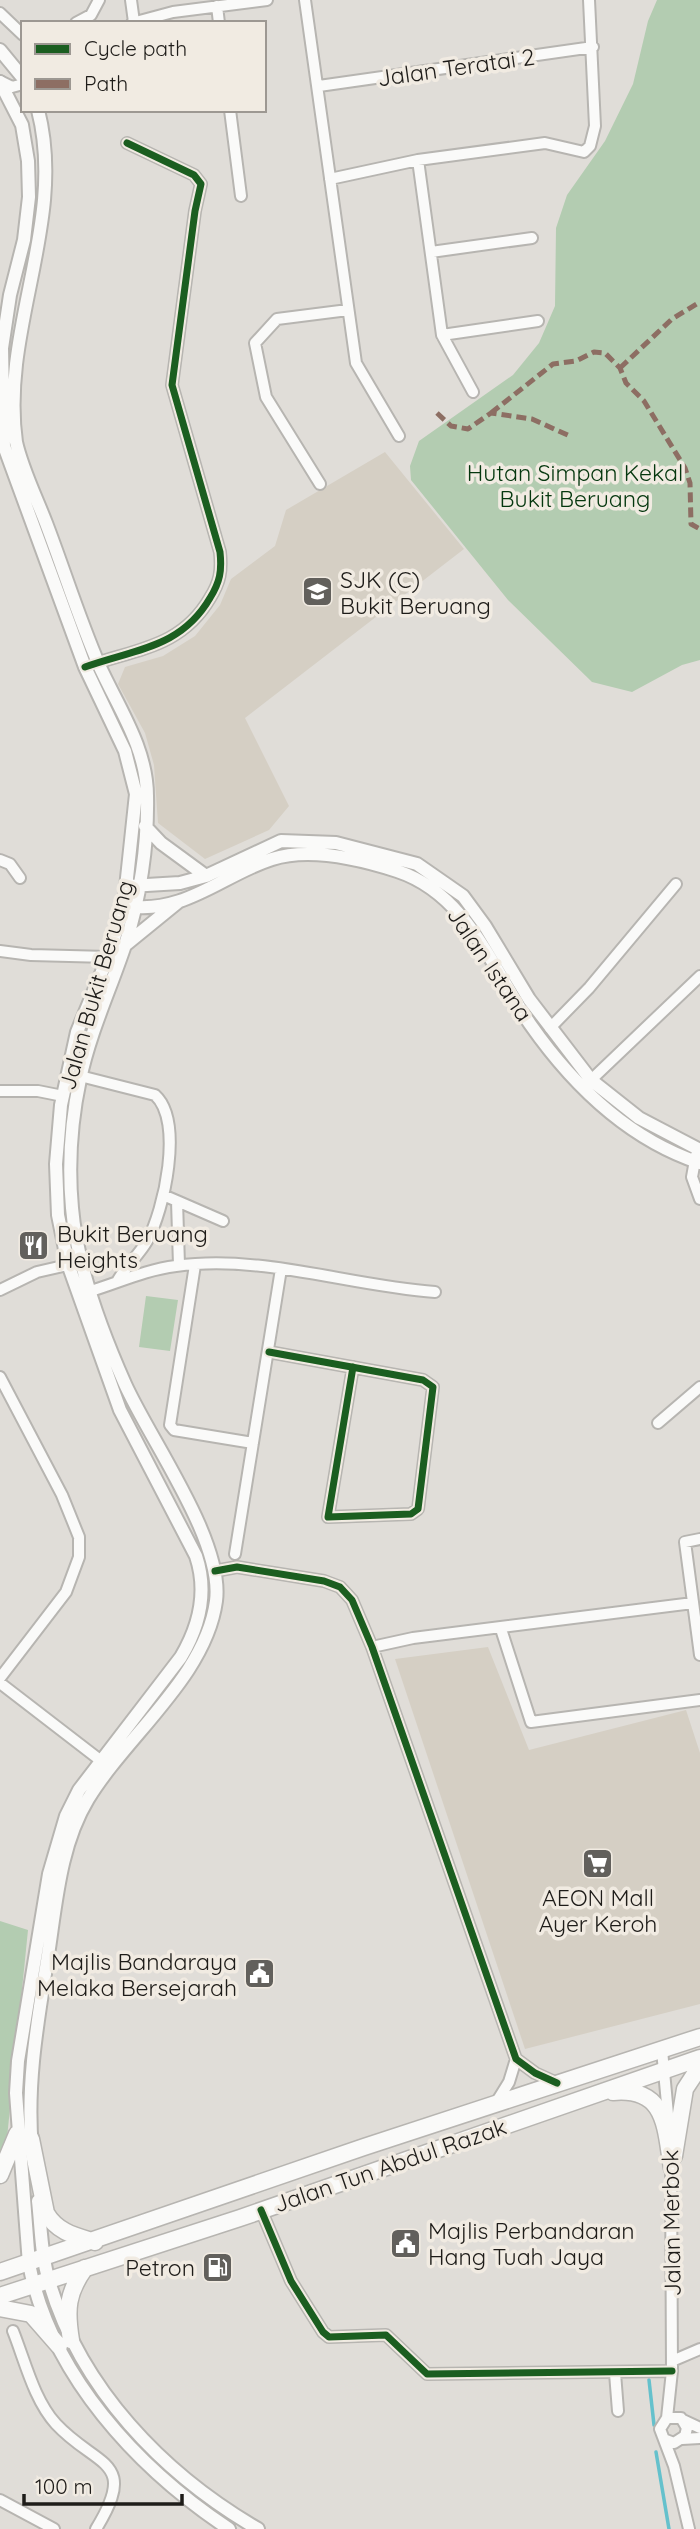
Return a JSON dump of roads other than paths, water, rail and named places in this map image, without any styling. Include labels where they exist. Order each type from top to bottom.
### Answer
[{"type":"highway","name":"Jalan Tun Abdul Razak","points":[[0,2272],[37,2262],[557,2083],[700,2037]]},
{"type":"highway","name":"Jalan Tun Abdul Razak","points":[[0,2296],[261,2210],[700,2058]]},
{"type":"highway","points":[[671,2168],[685,2089],[700,2066]]},
{"type":"highway","points":[[587,2096],[632,2092],[655,2103],[662,2112],[671,2168]]},
{"type":"highway","points":[[0,2175],[24,2137]]},
{"type":"highway","points":[[24,2137],[51,2222],[70,2234],[95,2242]]},
{"type":"highway","points":[[65,2343],[68,2298],[85,2268]]},
{"type":"highway","points":[[0,2308],[30,2314],[65,2343]]},
{"type":"main road","points":[[0,50],[21,76]]},
{"type":"main road","name":"Jalan Bukit Beruang","points":[[0,82],[24,137],[29,197],[24,240],[10,295],[2,348],[2,446],[85,667],[132,771],[135,804],[133,886]]},
{"type":"main road","name":"Jalan Bukit Beruang","points":[[38,112],[44,135],[44,194],[14,351],[16,444],[98,662],[137,744],[144,766],[147,792],[145,826],[124,946],[97,1017],[80,1076],[70,1162],[75,1263]]},
{"type":"main road","points":[[145,826],[161,843],[206,876]]},
{"type":"main road","name":"Jalan Istana","points":[[133,886],[180,883],[206,876],[281,841],[336,843],[377,851],[417,864],[463,896],[550,1028],[592,1080],[639,1118],[698,1155]]},
{"type":"main road","name":"Jalan Istana","points":[[129,907],[178,902],[273,858],[300,855],[335,856],[387,868],[413,878],[431,887],[456,908],[530,1023],[564,1069],[593,1100],[628,1126],[698,1155]]},
{"type":"main road","points":[[124,946],[178,902]]},
{"type":"main road","name":"Jalan Bukit Beruang","points":[[65,2343],[41,2282],[37,2262],[18,2061],[49,1874],[66,1816],[79,1790],[193,1637],[200,1612],[202,1573],[120,1410],[58,1215],[56,1164],[63,1096],[77,1032],[129,907]]},
{"type":"main road","name":"Jalan Bukit Beruang","points":[[24,2137],[32,2055],[61,1875],[69,1843],[84,1805],[103,1776],[189,1668],[203,1645],[216,1601],[215,1571],[208,1546],[125,1384],[84,1293]]},
{"type":"main road","points":[[65,2343],[99,2411],[126,2443],[153,2471],[229,2529]]},
{"type":"main road","points":[[65,2343],[134,2432],[212,2500],[258,2529]]},
{"type":"street","points":[[80,21],[91,15],[99,0]]},
{"type":"street","points":[[131,0],[133,21]]},
{"type":"street","points":[[138,21],[232,2],[267,0]]},
{"type":"street","points":[[305,0],[356,363],[398,436]]},
{"type":"street","points":[[330,179],[418,160],[545,143],[584,152],[590,146],[595,126],[589,0]]},
{"type":"street","points":[[217,6],[219,21]]},
{"type":"street","points":[[0,13],[21,33]]},
{"type":"street","name":"Jalan Teratai 2","points":[[319,86],[593,47]]},
{"type":"street","points":[[0,82],[12,87],[21,86]]},
{"type":"street","points":[[13,107],[14,96],[21,88]]},
{"type":"street","points":[[230,112],[241,196]]},
{"type":"street","points":[[85,667],[183,632],[202,614],[219,583],[220,552],[172,385],[193,223],[201,184],[194,175],[127,143]]},
{"type":"street","points":[[418,160],[442,335],[473,392]]},
{"type":"street","points":[[432,252],[532,238]]},
{"type":"street","points":[[320,484],[266,397],[255,344],[277,319],[348,310]]},
{"type":"street","points":[[442,335],[538,321]]},
{"type":"street","points":[[0,860],[10,864],[20,878]]},
{"type":"street","points":[[550,1028],[589,988],[676,884]]},
{"type":"street","points":[[0,951],[31,955],[108,957]]},
{"type":"street","points":[[592,1080],[700,976]]},
{"type":"street","points":[[80,1076],[159,1098],[169,1134],[163,1195],[146,1242],[118,1280]]},
{"type":"street","points":[[0,1091],[38,1091],[63,1096]]},
{"type":"street","points":[[698,1155],[692,1177],[700,1199]]},
{"type":"street","points":[[163,1195],[223,1221]]},
{"type":"street","points":[[177,1201],[179,1265]]},
{"type":"street","points":[[0,1290],[37,1272],[75,1263]]},
{"type":"street","points":[[84,1293],[146,1270],[179,1265],[234,1263],[393,1289],[435,1292]]},
{"type":"street","points":[[195,1265],[170,1425],[174,1430],[253,1443]]},
{"type":"street","points":[[235,1555],[281,1269]]},
{"type":"street","points":[[269,1352],[353,1367],[423,1380],[433,1387],[418,1509],[406,1515],[328,1517],[353,1367]]},
{"type":"street","points":[[0,1377],[62,1495],[79,1537],[79,1557],[66,1592],[0,1681],[100,1760]]},
{"type":"street","points":[[658,1423],[700,1387]]},
{"type":"street","points":[[700,1539],[685,1542],[700,1655]]},
{"type":"street","points":[[215,1571],[237,1567],[324,1581],[340,1587],[352,1600],[372,1647],[516,2059],[535,2073],[557,2083]]},
{"type":"street","points":[[372,1647],[413,1638],[693,1603]]},
{"type":"street","points":[[501,1629],[531,1721],[700,1700]]},
{"type":"street","name":"Jalan Merbok","points":[[662,2050],[671,2168],[671,2396],[676,2418]]},
{"type":"street","points":[[496,2104],[509,2082],[516,2059]]},
{"type":"street","points":[[261,2210],[291,2281],[323,2332],[329,2337],[386,2335],[427,2374],[615,2373],[672,2366],[700,2349]]},
{"type":"street","points":[[13,2331],[46,2409],[57,2425],[112,2472],[116,2484],[114,2497],[96,2529]]},
{"type":"street","points":[[615,2373],[618,2410]]},
{"type":"street","points":[[674,2466],[680,2441],[687,2432],[676,2418]]},
{"type":"street","points":[[689,2529],[661,2424],[676,2418],[700,2428]]},
{"type":"street","points":[[646,2435],[680,2441],[700,2438]]},
{"type":"street","points":[[0,2500],[54,2529]]},
{"type":"waterway","points":[[649,2380],[654,2425]]},
{"type":"waterway","points":[[656,2452],[669,2529]]},
{"type":"place","name":"SJK (C) Bukit Beruang","points":[[317,592]]},
{"type":"place","name":"Bukit Beruang Heights","points":[[34,1246]]},
{"type":"place","name":"AEON Mall Ayer Keroh","points":[[598,1863]]},
{"type":"place","name":"Majlis Bandaraya Melaka Bersejarah","points":[[260,1974]]},
{"type":"place","name":"Majlis Perbandaran Hang Tuah Jaya","points":[[405,2243]]},
{"type":"place","name":"Petron","points":[[218,2267]]},
{"type":"park label","name":"Hutan Simpan Kekal Bukit Beruang","points":[[575,485]]}]
